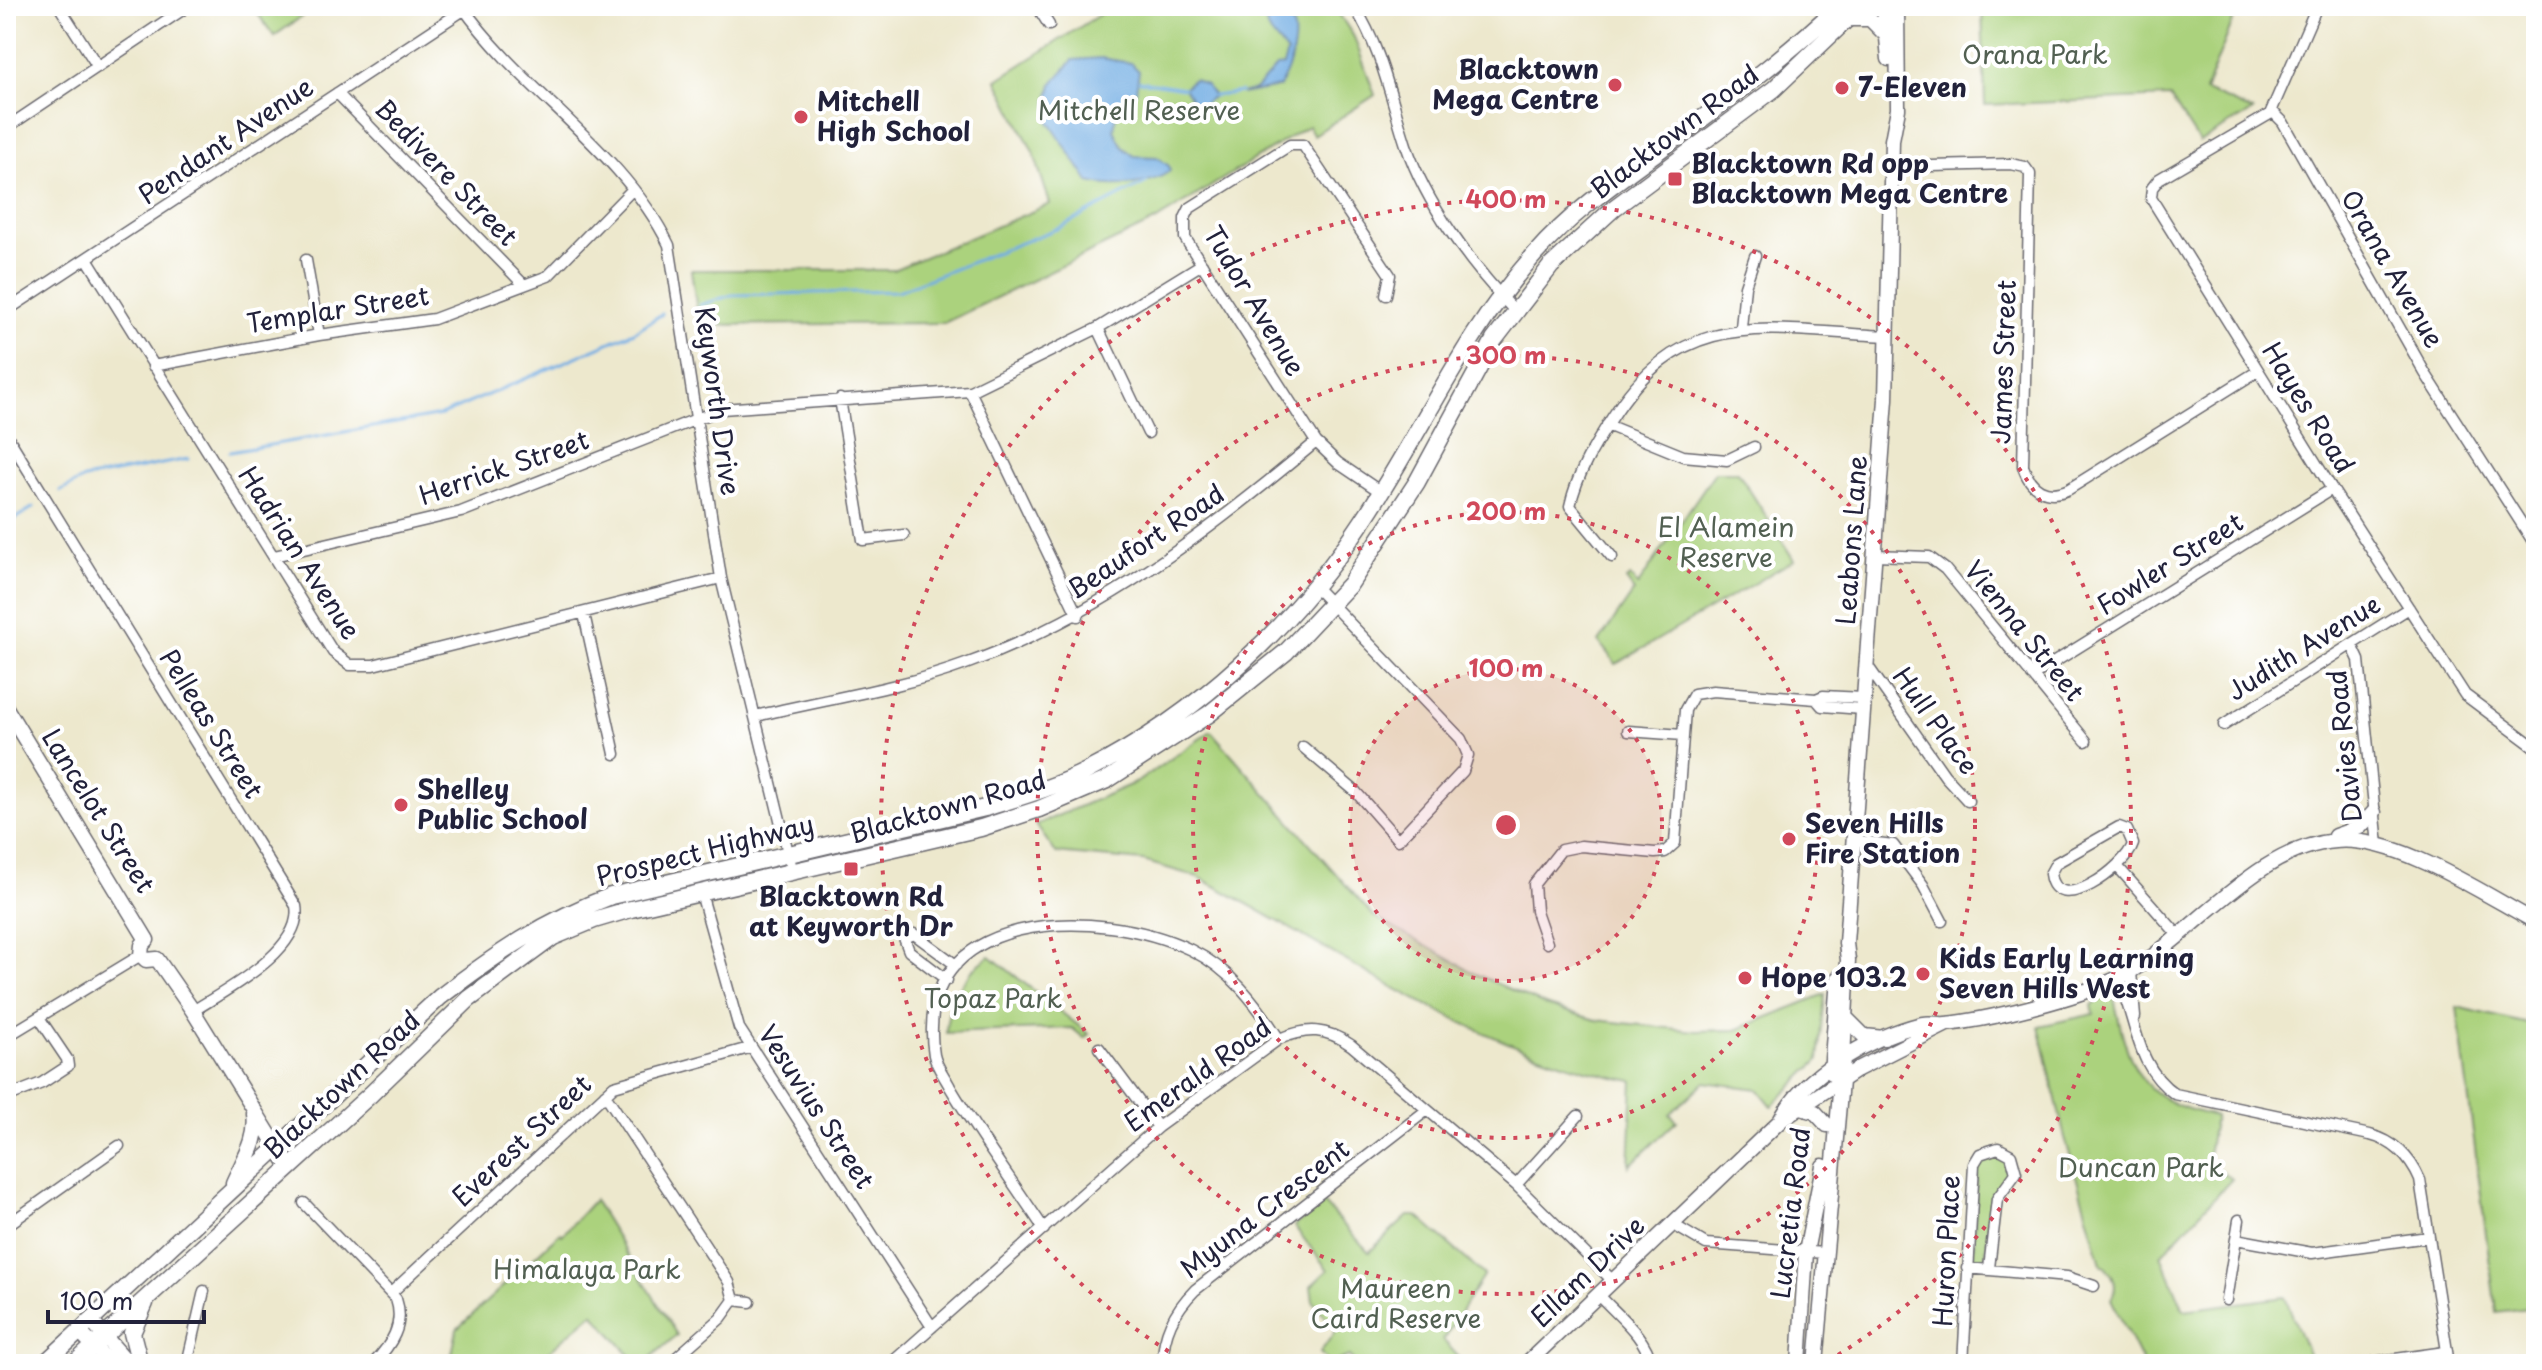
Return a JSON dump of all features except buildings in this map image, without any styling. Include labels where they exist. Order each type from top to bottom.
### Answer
[{"type":"main road","points":[[1805,36],[1828,6]]},
{"type":"main road","name":"Blacktown Road","points":[[1452,376],[1501,296],[1538,251],[1601,192],[1737,93],[1805,36],[1861,6]]},
{"type":"main road","name":"Blacktown Road","points":[[99,1341],[290,1168],[469,999],[545,942],[594,920],[981,828],[1107,780],[1171,742],[1240,690],[1333,604],[1364,564],[1417,482],[1514,310],[1551,266],[1599,220],[1748,110],[1843,13]]},
{"type":"main road","name":"Prospect Highway","points":[[44,1364],[440,997],[499,952],[560,915],[611,896],[985,808],[1087,771],[1188,706],[1260,647],[1315,587],[1381,492],[1452,376]]},
{"type":"main road","points":[[230,1191],[254,1141],[257,1130],[255,1114]]},
{"type":"main road","points":[[140,1364],[132,1333],[147,1298]]},
{"type":"main road","points":[[74,1364],[99,1341]]},
{"type":"street","points":[[59,6],[98,67]]},
{"type":"street","points":[[6,128],[188,6]]},
{"type":"street","points":[[1037,6],[1049,25]]},
{"type":"street","points":[[1354,6],[1381,59],[1416,169],[1479,271],[1514,310]]},
{"type":"street","name":"Leabons Lane","points":[[1836,1073],[1845,1017],[1846,943],[1888,336],[1892,140],[1888,116],[1884,6]]},
{"type":"street","name":"Leabons Lane","points":[[1892,140],[1898,109],[1897,6]]},
{"type":"street","points":[[2272,111],[2317,6]]},
{"type":"street","name":"Pendant Avenue","points":[[6,311],[88,260],[465,7]]},
{"type":"street","name":"Keyworth Drive","points":[[465,7],[633,189],[658,222],[669,245],[721,578],[793,873]]},
{"type":"street","points":[[1843,13],[1870,19],[1887,36]]},
{"type":"street","name":"Bedivere Street","points":[[337,93],[523,284]]},
{"type":"street","name":"Hayes Road","points":[[2272,111],[2261,121],[2159,179],[2151,194],[2153,203],[2465,695],[2536,748]]},
{"type":"street","name":"Orana Avenue","points":[[2272,111],[2283,122],[2425,373],[2536,546]]},
{"type":"street","name":"Tudor Avenue","points":[[1381,492],[1338,463],[1316,442],[1185,238],[1185,218],[1190,208],[1290,145],[1303,145],[1390,275],[1386,295]]},
{"type":"street","name":"James Street","points":[[1892,167],[2029,166],[2032,183],[2023,466],[2033,485],[2050,494],[2069,489],[2258,371]]},
{"type":"street","name":"Templar Street","points":[[153,366],[319,335],[434,319],[548,276],[633,189]]},
{"type":"street","points":[[1741,328],[1745,286],[1755,256]]},
{"type":"street","name":"Hadrian Avenue","points":[[88,260],[333,652],[350,665],[373,665],[721,578]]},
{"type":"street","points":[[306,260],[319,335]]},
{"type":"street","points":[[1078,616],[970,391],[1098,328],[1202,264]]},
{"type":"street","points":[[1098,328],[1148,433]]},
{"type":"street","points":[[1612,557],[1570,506],[1575,483],[1632,386],[1656,363],[1699,339],[1741,328],[1888,336]]},
{"type":"street","name":"Herrick Street","points":[[274,556],[461,512],[722,409],[970,391]]},
{"type":"street","points":[[840,399],[863,540],[904,535]]},
{"type":"street","points":[[1607,425],[1683,456],[1727,460],[1754,447]]},
{"type":"street","name":"Pelleas Street","points":[[6,434],[296,906],[293,932],[283,944],[253,973],[193,1011]]},
{"type":"street","name":"Beaufort Road","points":[[756,716],[959,667],[1078,616],[1176,553],[1316,442]]},
{"type":"street","name":"Fowler Street","points":[[2032,676],[2332,489]]},
{"type":"street","name":"Vienna Street","points":[[1875,555],[1929,557],[1945,569],[2086,741]]},
{"type":"street","points":[[1303,747],[1355,791],[1398,840],[1467,762],[1461,739],[1315,587]]},
{"type":"street","name":"Judith Avenue","points":[[2224,725],[2409,608]]},
{"type":"street","points":[[584,614],[615,754]]},
{"type":"street","name":"Davies Road","points":[[2352,645],[2359,660],[2378,845]]},
{"type":"street","name":"Hull Place","points":[[1867,665],[1945,776],[1968,801]]},
{"type":"street","points":[[1547,943],[1536,911],[1534,884],[1561,850],[1581,846],[1655,853],[1665,852],[1675,843],[1685,710],[1694,694],[1713,691],[1816,699],[1822,706],[1863,704]]},
{"type":"street","name":"Lancelot Street","points":[[6,708],[147,940]]},
{"type":"street","points":[[1628,731],[1683,735]]},
{"type":"street","points":[[1672,1224],[1780,1121],[1801,1108],[1836,1073],[1946,1024],[2037,1004],[2125,975],[2260,872],[2360,827],[2374,812]]},
{"type":"street","points":[[2119,827],[2131,836],[2133,844],[2117,866],[2097,881],[2067,893],[2056,888],[2050,877],[2056,863],[2119,827]]},
{"type":"street","points":[[1853,840],[1893,845],[1914,871],[1942,921]]},
{"type":"street","points":[[2325,843],[2348,841],[2378,845],[2434,868],[2536,922]]},
{"type":"street","points":[[2117,866],[2178,935]]},
{"type":"street","name":"Vesuvius Street","points":[[701,893],[732,1009],[749,1048],[932,1327]]},
{"type":"street","points":[[1044,1229],[962,1107],[934,1059],[930,1014],[956,965],[1009,930],[1048,923],[1088,924],[1145,934],[1193,951],[1227,973],[1263,1013],[1279,1039]]},
{"type":"street","points":[[947,980],[909,951],[904,938],[914,934],[956,965]]},
{"type":"street","points":[[141,955],[142,945],[147,940],[159,944],[161,952],[157,959]]},
{"type":"street","name":"Leabons Lane","points":[[1836,1073],[1839,961],[1846,943]]},
{"type":"street","points":[[141,955],[146,960],[157,959]]},
{"type":"street","points":[[6,1037],[141,955]]},
{"type":"street","points":[[157,959],[193,1011],[290,1168]]},
{"type":"street","points":[[2125,975],[2138,1039],[2151,1071],[2175,1094],[2370,1135],[2392,1144],[2410,1162],[2420,1180],[2449,1364]]},
{"type":"street","points":[[1845,1017],[1864,1036],[1885,1038]]},
{"type":"street","points":[[6,1097],[42,1083],[68,1066],[67,1059],[40,1019]]},
{"type":"street","points":[[1780,1121],[1787,1108],[1885,1038],[1927,1023],[1946,1024]]},
{"type":"street","name":"Emerald Road","points":[[890,1364],[1158,1127],[1279,1039],[1300,1030],[1332,1032],[1516,1185],[1613,1281]]},
{"type":"street","name":"Everest Street","points":[[392,1292],[605,1094],[633,1078],[749,1048]]},
{"type":"street","points":[[1099,1048],[1158,1127]]},
{"type":"street","name":"Lucretia Road","points":[[1799,1364],[1806,1252],[1822,1178],[1836,1073]]},
{"type":"street","name":"Lucretia Road","points":[[1816,1364],[1836,1073]]},
{"type":"street","points":[[605,1094],[729,1282],[734,1300]]},
{"type":"street","points":[[1801,1108],[1815,1112],[1827,1125]]},
{"type":"street","name":"Myuna Crescent","points":[[1163,1364],[1165,1338],[1171,1323],[1195,1290],[1427,1110]]},
{"type":"street","points":[[1516,1185],[1578,1116]]},
{"type":"street","points":[[6,1226],[119,1146]]},
{"type":"street","name":"Huron Place","points":[[1963,1364],[1974,1164],[1980,1154],[1998,1148],[2011,1155],[2016,1173],[1997,1199],[1989,1268]]},
{"type":"street","points":[[304,1203],[392,1292],[398,1305],[396,1334],[373,1364]]},
{"type":"street","points":[[2226,1300],[2239,1220]]},
{"type":"street","name":"Ellam Drive","points":[[1526,1364],[1672,1224],[1706,1244],[1824,1253]]},
{"type":"street","points":[[2236,1239],[2312,1253],[2428,1237]]},
{"type":"street","points":[[1967,1268],[2067,1277],[2094,1286]]},
{"type":"street","points":[[187,1364],[204,1291]]},
{"type":"street","points":[[1599,1295],[1642,1341],[1649,1352],[1651,1364]]},
{"type":"street","points":[[734,1300],[750,1302]]},
{"type":"street","points":[[669,1364],[721,1318],[734,1300]]},
{"type":"street","points":[[85,1326],[129,1364]]},
{"type":"street","points":[[99,1341],[111,1364]]},
{"type":"street","points":[[2374,1362],[2445,1352]]},
{"type":"green space","points":[[252,6],[303,6],[307,13],[274,36]]},
{"type":"green space","name":"Mitchell Reserve","points":[[1113,6],[1334,6],[1354,37],[1375,95],[1314,135],[1308,126],[1155,221],[944,323],[699,325],[691,270],[893,270],[1050,204],[1034,154],[997,80]]},
{"type":"green space","name":"Orana Park","points":[[1982,6],[2239,6],[2205,91],[2253,111],[2199,142],[2170,97],[1985,105]]},
{"type":"green space","name":"El Alamein Reserve","points":[[1715,472],[1738,472],[1794,560],[1616,664],[1599,642],[1634,591],[1626,580],[1630,577],[1638,585]]},
{"type":"green space","points":[[1211,731],[1373,916],[1478,975],[1545,1005],[1596,1020],[1695,1031],[1736,1030],[1825,994],[1819,1060],[1772,1106],[1758,1089],[1704,1082],[1670,1114],[1677,1121],[1629,1166],[1633,1081],[1574,1067],[1463,1023],[1409,996],[1198,877],[1143,861],[1056,853],[1036,825],[1137,782]]},
{"type":"green space","name":"Topaz Park","points":[[990,956],[1089,1034],[1084,1038],[1072,1028],[946,1033],[958,989],[972,971]]},
{"type":"green space","name":"Duncan Park","points":[[2113,993],[2124,1041],[2140,1076],[2152,1090],[2168,1101],[2215,1116],[2207,1160],[2232,1179],[2161,1255],[2184,1310],[2285,1297],[2312,1364],[2143,1364],[2111,1299],[2114,1280],[2101,1264],[2064,1134],[2039,1026],[2094,1014],[2092,1005]]},
{"type":"green space","points":[[2457,1007],[2536,1026],[2536,1307],[2496,1312]]},
{"type":"green space","points":[[1993,1152],[2009,1161],[2011,1173],[1991,1202],[1986,1255],[1980,1261],[1973,1256],[1978,1164]]},
{"type":"green space","name":"Himalaya Park","points":[[594,1200],[677,1335],[643,1364],[638,1364],[593,1313],[534,1364],[450,1364],[457,1329],[560,1233],[562,1235]]},
{"type":"green space","name":"Maureen Caird Reserve","points":[[1324,1204],[1369,1252],[1408,1216],[1417,1216],[1484,1275],[1443,1340],[1465,1364],[1357,1364],[1349,1356],[1330,1364],[1320,1353],[1336,1330],[1313,1301],[1311,1286],[1328,1270],[1294,1226]]},
{"type":"water","points":[[1264,6],[1270,6],[1293,25],[1292,57],[1279,87],[1241,94],[1255,90],[1276,67],[1283,66],[1287,53],[1267,28]]},
{"type":"water","points":[[1101,58],[1131,63],[1139,71],[1136,91],[1116,115],[1114,130],[1123,147],[1134,156],[1157,157],[1169,166],[1170,171],[1162,176],[1131,184],[1089,182],[1049,122],[1048,99],[1052,84],[1073,60]]},
{"type":"water","points":[[1193,79],[1206,85],[1214,96],[1201,105],[1194,103],[1184,88]]},
{"type":"waterway","points":[[1139,81],[1184,88]]},
{"type":"waterway","points":[[1214,96],[1241,92]]},
{"type":"waterway","points":[[700,305],[732,295],[898,291],[1059,228],[1147,182]]},
{"type":"waterway","points":[[230,452],[441,415],[634,332],[662,314]]},
{"type":"waterway","points":[[61,491],[84,479],[188,459]]},
{"type":"waterway","points":[[6,524],[34,507]]},
{"type":"place","name":"Blacktown Mega Centre","points":[[1615,85]]},
{"type":"place","name":"7-Eleven","points":[[1842,88]]},
{"type":"place","name":"Mitchell High School","points":[[801,117]]},
{"type":"place","name":"Blacktown Rd opp Blacktown Mega Centre","points":[[1675,179]]},
{"type":"place","name":"Shelley Public School","points":[[401,805]]},
{"type":"place","name":"Seven Hills Fire Station","points":[[1789,839]]},
{"type":"place","name":"Blacktown Rd at Keyworth Dr","points":[[851,869]]},
{"type":"place","name":"Kids Early Learning Seven Hills West","points":[[1923,974]]},
{"type":"place","name":"Hope 103.2","points":[[1745,978]]}]
